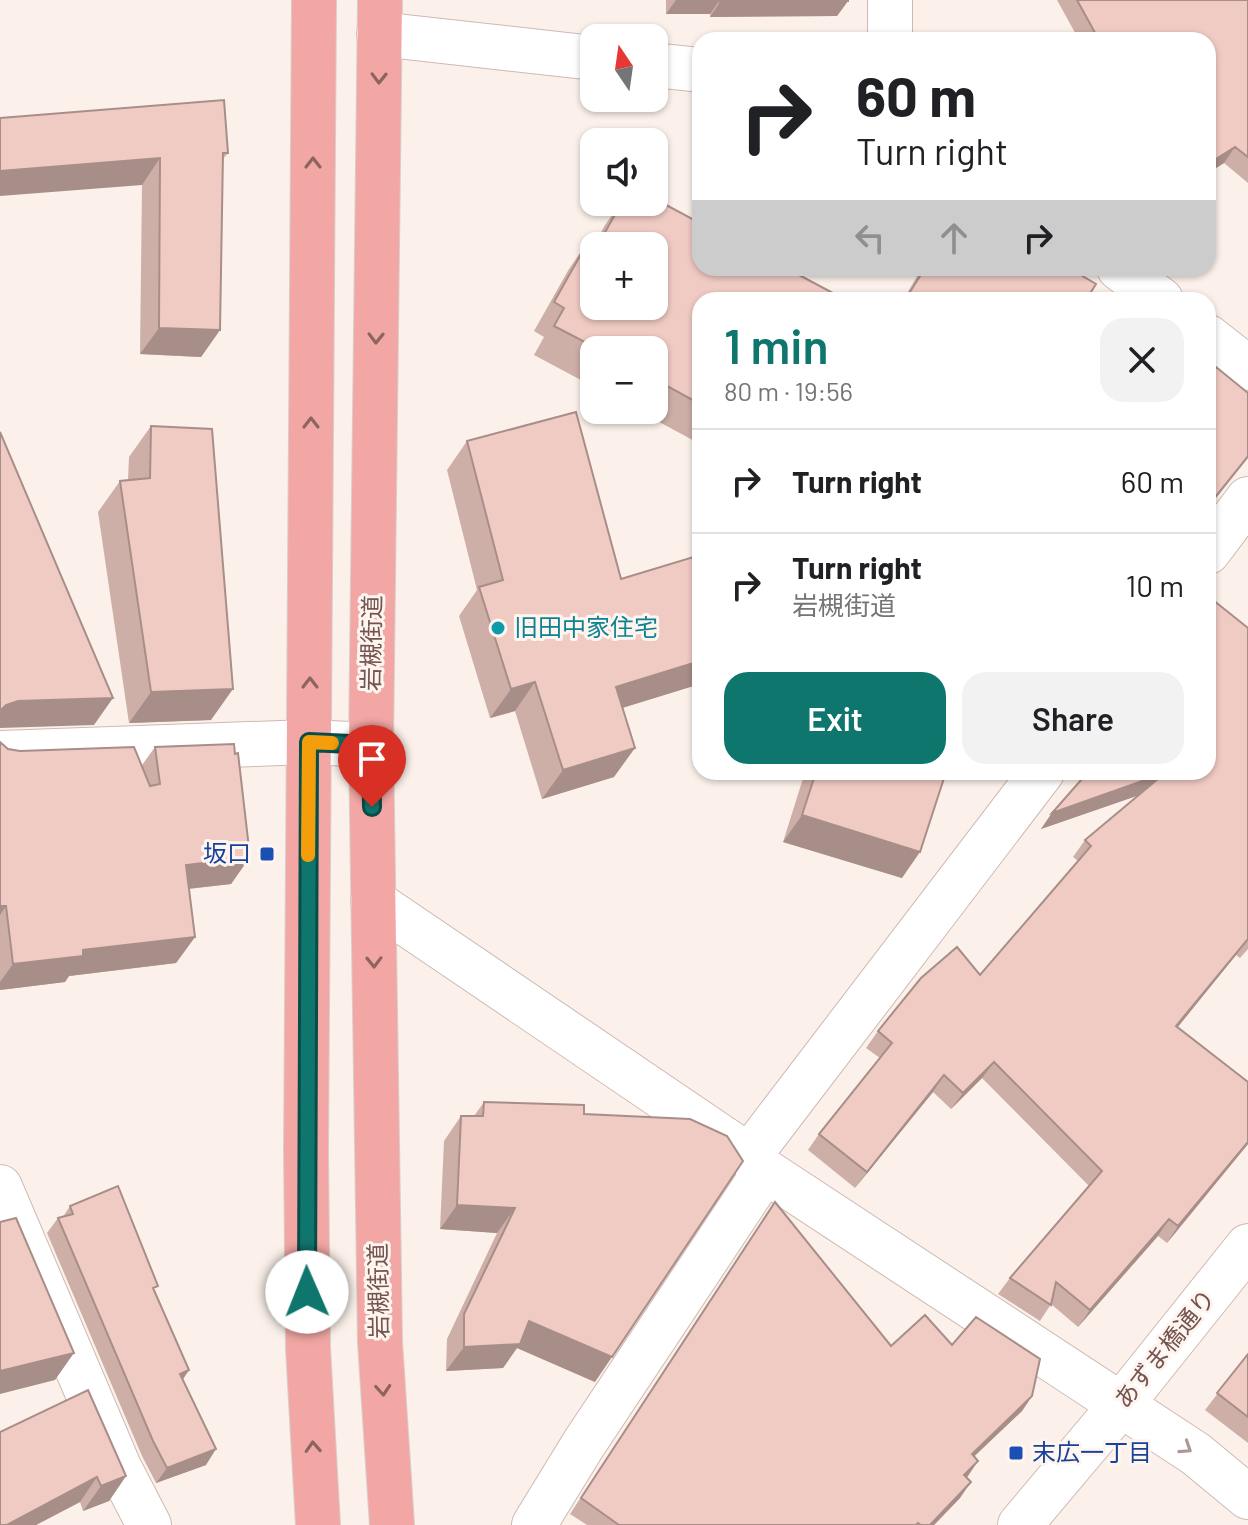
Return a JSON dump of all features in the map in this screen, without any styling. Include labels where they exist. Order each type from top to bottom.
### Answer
[{"type":"highway","points":[[314,0],[307,1333],[318,1525]]},
{"type":"highway","name":"岩槻街道","points":[[380,17],[371,745],[380,1342],[392,1525]]},
{"type":"street","points":[[890,0],[890,32]]},
{"type":"street","points":[[380,17],[580,55]]},
{"type":"street","points":[[668,67],[692,69]]},
{"type":"street","points":[[1130,276],[1150,292]]},
{"type":"street","points":[[1216,343],[1248,368]]},
{"type":"street","points":[[1216,541],[1248,499]]},
{"type":"street","points":[[0,753],[309,742],[371,745]]},
{"type":"street","points":[[534,1525],[757,1163],[1036,780]]},
{"type":"street","points":[[373,901],[757,1163],[1196,1454],[1248,1497]]},
{"type":"street","points":[[0,1187],[119,1467],[149,1525]]},
{"type":"street","name":"あずま橋通り","points":[[1020,1525],[1248,1246]]},
{"type":"building","points":[[848,0],[848,1],[720,2]]},
{"type":"building","points":[[1077,0],[1248,0],[1248,157],[1235,147],[1216,159],[1216,32],[1095,32]]},
{"type":"building","points":[[224,100],[228,153],[223,153],[220,330],[159,328],[160,158],[0,171],[0,118]]},
{"type":"building","points":[[668,206],[692,219],[692,276],[801,276],[831,292],[692,292],[692,400],[668,387],[668,336],[580,336],[580,340],[554,326],[564,308],[554,302],[580,256],[580,320],[668,320],[668,232],[605,232],[614,216],[668,216]]},
{"type":"building","points":[[920,276],[1082,276],[1096,284],[1091,292],[910,292]]},
{"type":"building","points":[[1216,367],[1248,393],[1248,456],[1216,496]]},
{"type":"building","points":[[576,412],[621,579],[692,557],[692,663],[616,687],[635,748],[563,770],[535,682],[511,689],[479,587],[503,580],[467,441]]},
{"type":"building","points":[[151,426],[212,429],[233,689],[151,692],[120,481],[150,478]]},
{"type":"building","points":[[0,432],[113,698],[18,701],[0,711]]},
{"type":"building","points":[[1216,602],[1248,628],[1248,939],[1176,1026],[1248,1082],[1248,1142],[1178,1226],[1169,1219],[1090,1310],[1056,1282],[1051,1305],[1010,1278],[1102,1171],[994,1062],[963,1093],[944,1075],[867,1172],[819,1134],[892,1043],[878,1031],[921,978],[957,947],[980,975],[1091,846],[1085,840],[1157,780],[1216,780]]},
{"type":"building","points":[[0,742],[8,749],[20,751],[134,747],[150,786],[160,784],[155,747],[234,744],[235,754],[238,753],[250,857],[186,865],[195,937],[83,950],[83,956],[13,964],[6,906],[0,906]]},
{"type":"building","points":[[813,780],[943,780],[920,852],[802,815]]},
{"type":"building","points":[[1081,780],[1145,780],[1052,813]]},
{"type":"building","points":[[484,1102],[584,1105],[584,1114],[690,1119],[727,1136],[743,1161],[612,1357],[529,1321],[520,1344],[464,1347],[464,1314],[515,1208],[457,1205],[461,1116],[483,1116]]},
{"type":"building","points":[[118,1186],[158,1286],[153,1288],[189,1370],[180,1374],[216,1449],[167,1468],[58,1218],[73,1214],[70,1206]]},
{"type":"building","points":[[775,1202],[891,1346],[925,1315],[952,1345],[976,1317],[1040,1359],[1032,1396],[972,1454],[978,1461],[964,1475],[971,1482],[930,1525],[619,1525],[581,1498]]},
{"type":"building","points":[[16,1218],[74,1353],[0,1371],[0,1222]]},
{"type":"building","points":[[1248,1354],[1248,1417],[1217,1393]]},
{"type":"building","points":[[88,1390],[126,1476],[101,1486],[97,1477],[7,1525],[0,1525],[0,1432]]},
{"type":"slow traffic","points":[[308,855],[309,742],[332,743]]},
{"type":"place","name":"旧田中家住宅","points":[[498,628]]},
{"type":"place","name":"坂口","points":[[267,854]]},
{"type":"place","name":"末広一丁目","points":[[1016,1453]]},
{"type":"route","points":[[307,1292],[309,742],[371,745],[372,807]]}]
